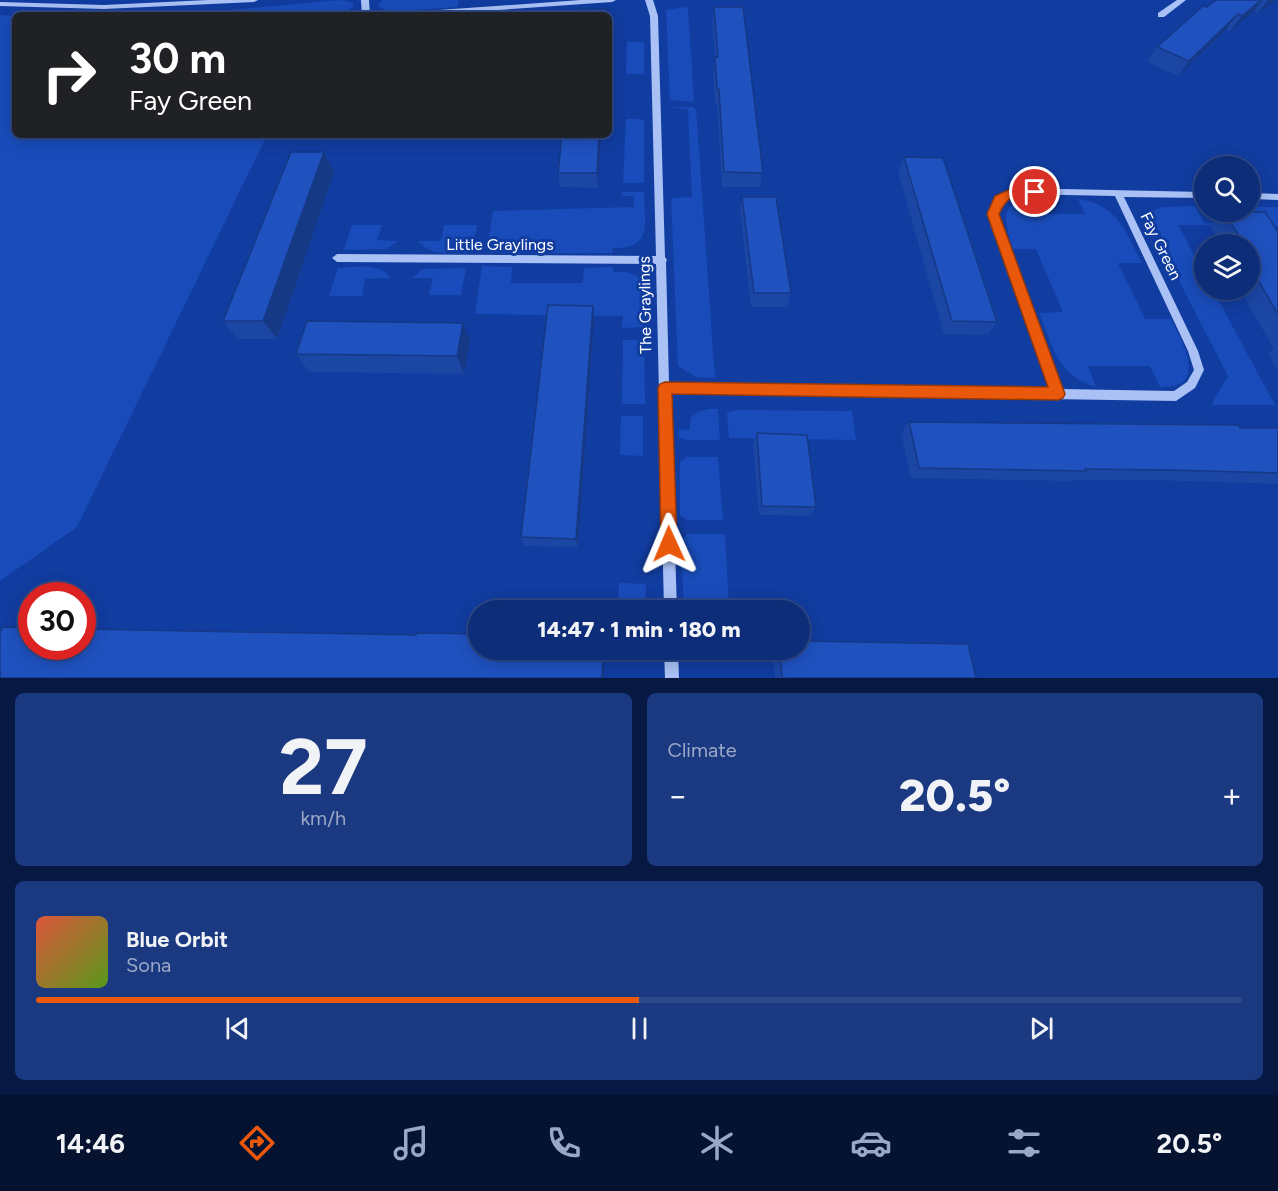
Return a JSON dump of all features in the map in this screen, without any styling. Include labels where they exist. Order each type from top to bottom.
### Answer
[{"type":"street","points":[[0,4],[104,6],[254,0]]},
{"type":"street","points":[[439,12],[612,0]]},
{"type":"street","name":"The Graylings","points":[[649,0],[654,16],[670,600]]},
{"type":"street","points":[[1161,15],[1182,0]]},
{"type":"street","name":"Fay Green","points":[[1058,394],[995,224],[993,214],[995,206],[1000,199],[1015,191],[1194,195]]},
{"type":"street","name":"Fay Green","points":[[665,388],[1176,396],[1191,385],[1199,370],[1193,351],[1118,194]]},
{"type":"street","points":[[1260,196],[1278,197]]},
{"type":"street","name":"Little Graylings","points":[[337,258],[662,260]]},
{"type":"street","points":[[671,660],[672,678]]},
{"type":"shaded area","points":[[340,0],[353,3],[354,6],[346,12],[207,12]]},
{"type":"shaded area","points":[[382,0],[458,0],[458,7],[388,12],[378,6]]},
{"type":"shaded area","points":[[684,7],[688,9],[694,102],[670,100],[666,10]]},
{"type":"shaded area","points":[[0,15],[12,16],[12,138],[266,138],[77,527],[0,581]]},
{"type":"shaded area","points":[[627,42],[644,42],[644,74],[626,74]]},
{"type":"shaded area","points":[[669,107],[693,107],[696,110],[715,378],[696,377],[678,366],[671,198],[692,197],[688,109]]},
{"type":"shaded area","points":[[626,119],[644,121],[644,183],[623,183]]},
{"type":"shaded area","points":[[622,192],[644,192],[644,232],[635,244],[613,248],[612,253],[490,253],[487,248],[493,211],[634,207],[634,196],[622,196]]},
{"type":"shaded area","points":[[1034,198],[1041,214],[1085,214],[1078,199],[1103,207],[1119,221],[1142,263],[1118,263],[1145,319],[1171,319],[1186,352],[1188,373],[1184,380],[1175,385],[1160,387],[1150,366],[1088,366],[1096,387],[1083,382],[1064,367],[1053,349],[1039,313],[1063,312],[1036,249],[1013,249],[1006,222],[1006,214],[1014,204]]},
{"type":"shaded area","points":[[1194,206],[1194,222],[1248,224],[1247,222],[1260,222],[1260,207],[1278,207],[1278,226],[1178,225],[1194,255],[1194,300],[1218,300],[1275,405],[1211,405],[1228,376],[1149,222],[1151,211],[1162,207]]},
{"type":"shaded area","points":[[352,225],[382,225],[377,240],[398,241],[386,249],[344,250]]},
{"type":"shaded area","points":[[444,225],[477,225],[473,248],[468,253],[441,253],[428,249],[418,241],[441,241]]},
{"type":"shaded area","points":[[482,266],[512,267],[511,283],[583,283],[584,268],[613,267],[613,272],[631,274],[645,284],[644,292],[640,294],[640,300],[644,302],[643,327],[622,328],[623,316],[475,314]]},
{"type":"shaded area","points":[[338,268],[374,268],[386,273],[390,278],[365,279],[362,296],[329,296]]},
{"type":"shaded area","points":[[466,268],[461,295],[429,295],[433,278],[411,278],[423,269]]},
{"type":"shaded area","points":[[623,340],[644,340],[645,404],[622,404]]},
{"type":"shaded area","points":[[718,409],[720,440],[686,440],[679,437],[679,430],[690,429],[690,418],[700,411]]},
{"type":"shaded area","points":[[736,410],[852,411],[856,440],[729,438],[727,413]]},
{"type":"shaded area","points":[[621,416],[643,416],[643,456],[620,455]]},
{"type":"shaded area","points":[[687,457],[718,457],[723,520],[687,520],[680,515],[680,462]]},
{"type":"shaded area","points":[[688,534],[725,534],[728,600],[684,600],[681,539]]},
{"type":"shaded area","points":[[619,583],[646,584],[645,600],[618,600]]},
{"type":"shaded area","points":[[686,660],[732,660],[732,661]]},
{"type":"building","points":[[1216,0],[1261,0],[1242,16],[1238,14],[1189,61],[1157,47],[1203,6],[1207,7]]},
{"type":"building","points":[[714,7],[743,7],[763,173],[724,172],[715,57],[718,57]]},
{"type":"building","points":[[576,9],[608,9],[608,12],[576,12]]},
{"type":"building","points":[[562,138],[599,138],[597,173],[558,173]]},
{"type":"building","points":[[291,152],[324,152],[263,321],[223,321]]},
{"type":"building","points":[[904,157],[943,158],[997,322],[952,321]]},
{"type":"building","points":[[742,197],[776,197],[791,293],[754,293]]},
{"type":"building","points":[[1260,212],[1265,212],[1278,232],[1278,314],[1260,284],[1260,234],[1238,234],[1230,222],[1260,222]]},
{"type":"building","points":[[548,305],[593,306],[576,539],[521,537]]},
{"type":"building","points":[[307,321],[463,323],[457,356],[296,354]]},
{"type":"building","points":[[909,422],[1239,425],[1240,428],[1278,428],[1278,473],[919,468]]},
{"type":"building","points":[[757,433],[807,435],[816,507],[762,506]]},
{"type":"building","points":[[3,627],[18,628],[18,660],[96,660],[96,629],[416,635],[416,633],[468,634],[468,660],[603,660],[602,678],[0,678],[0,632]]},
{"type":"building","points":[[810,641],[968,644],[976,678],[782,678],[781,660],[810,660]]},
{"type":"route","points":[[669,544],[665,388],[1058,394],[993,214],[995,206],[1007,194],[1015,191],[1035,192]]}]
